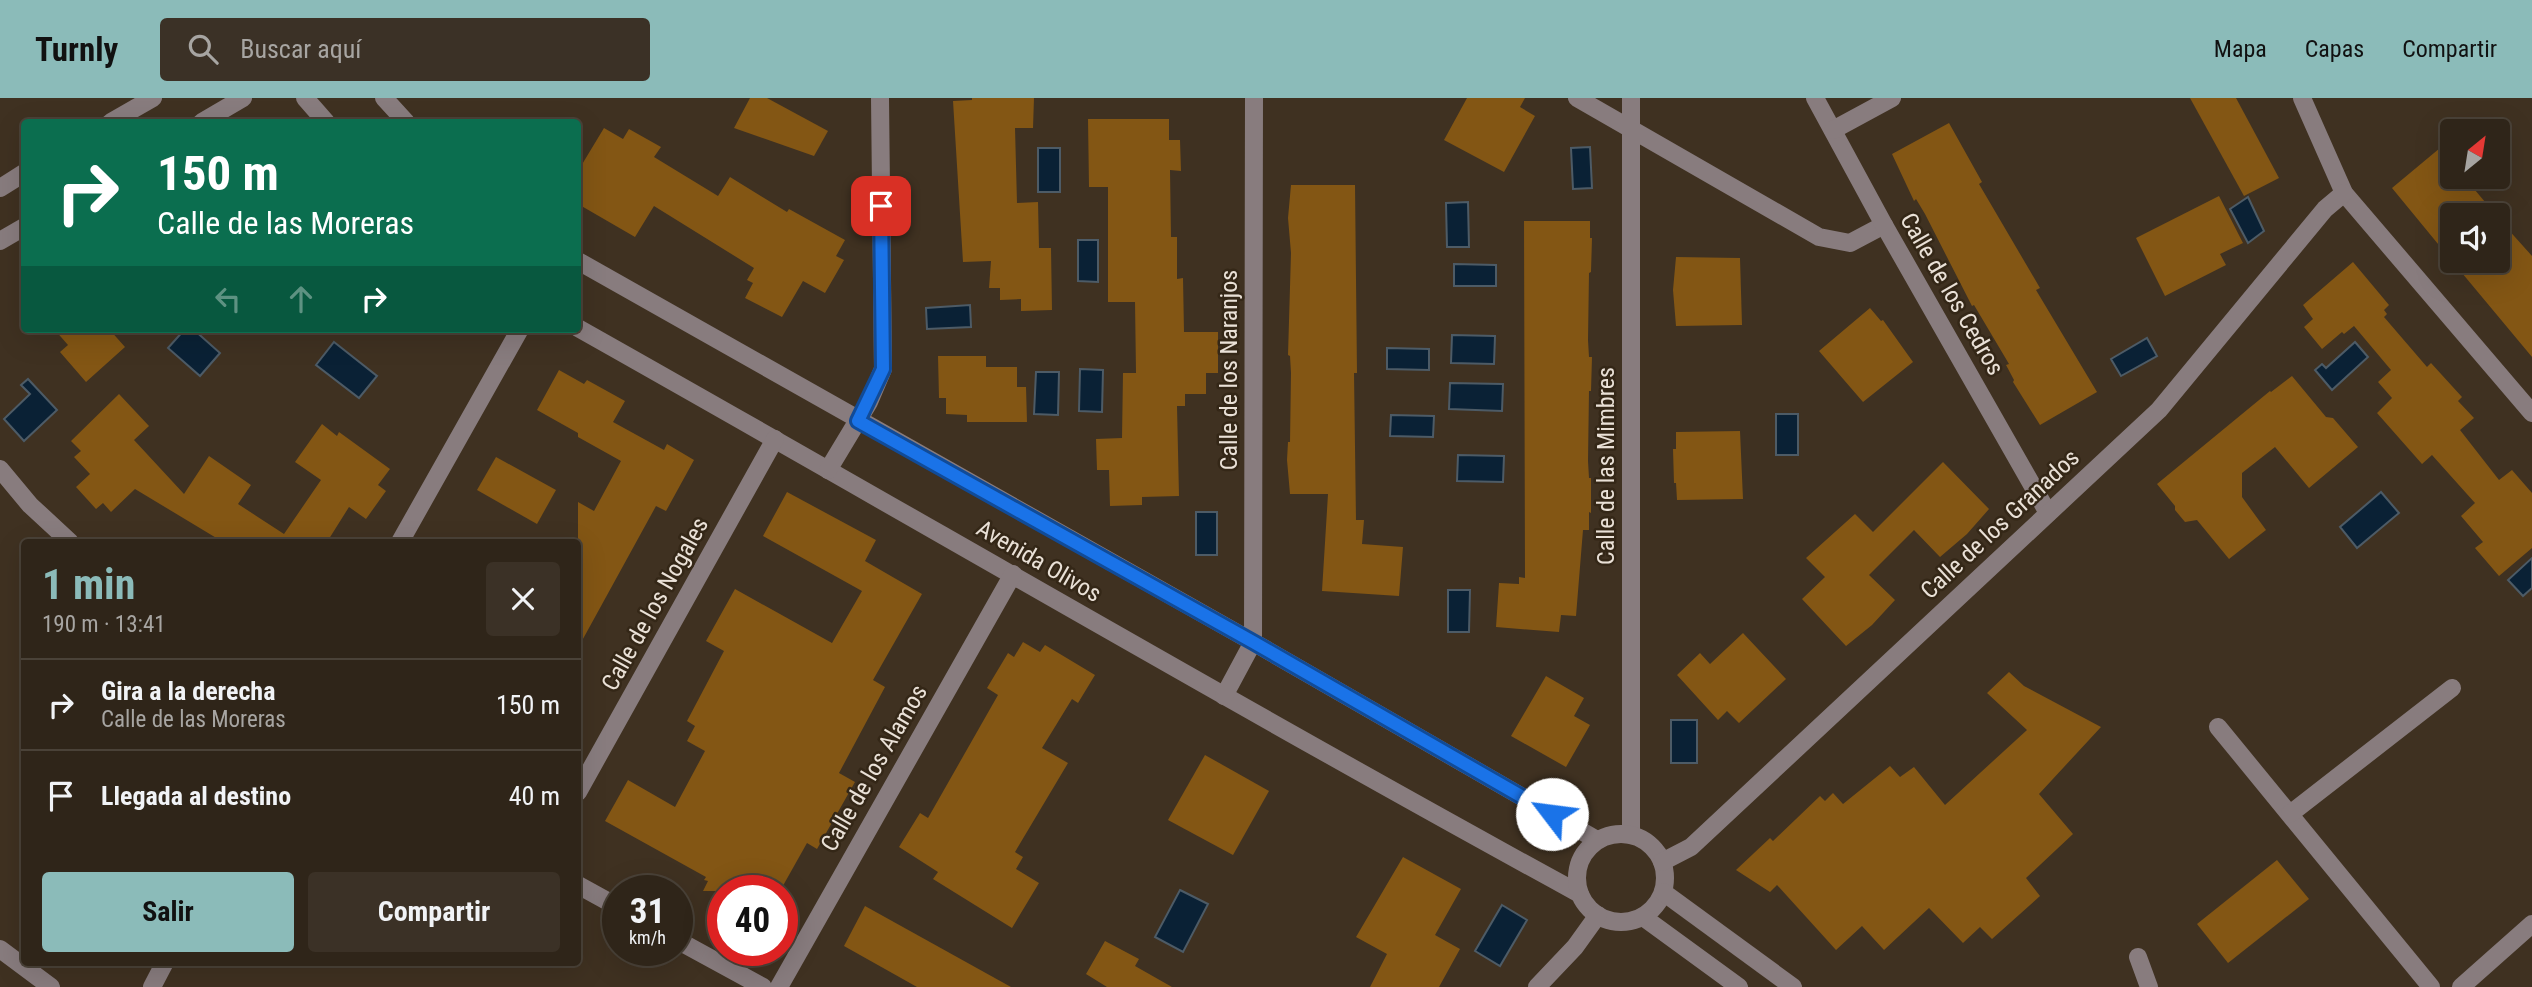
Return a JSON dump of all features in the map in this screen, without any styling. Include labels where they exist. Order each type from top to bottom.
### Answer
[{"type":"street","points":[[116,119],[153,98]]},
{"type":"street","points":[[207,119],[243,98]]},
{"type":"street","points":[[305,98],[323,119]]},
{"type":"street","points":[[384,98],[403,119]]},
{"type":"street","points":[[828,470],[858,421],[883,369],[880,98]]},
{"type":"street","name":"Calle de los Naranjos","points":[[1253,642],[1254,98]]},
{"type":"street","points":[[1577,98],[1819,237],[1850,243],[1884,225]]},
{"type":"street","name":"Calle de las Mimbres","points":[[1631,98],[1631,835]]},
{"type":"street","name":"Calle de los Cedros","points":[[1815,98],[2048,513]]},
{"type":"street","points":[[1833,130],[1892,98]]},
{"type":"street","points":[[2302,98],[2344,193],[2532,413]]},
{"type":"street","points":[[0,187],[21,175]]},
{"type":"street","name":"Calle de los Granados","points":[[1662,862],[1691,847],[2158,410],[2325,209],[2344,193]]},
{"type":"street","points":[[0,241],[21,229]]},
{"type":"street","name":"Avenida Olivos","points":[[581,263],[1253,642],[1597,840]]},
{"type":"street","name":"Avenida Olivos","points":[[581,330],[1224,696],[1580,894]]},
{"type":"street","points":[[402,539],[518,333]]},
{"type":"street","name":"Calle de los Nogales","points":[[581,787],[775,439]]},
{"type":"street","points":[[0,469],[30,505],[67,539]]},
{"type":"street","name":"Calle de los Alamos","points":[[779,987],[1013,574]]},
{"type":"street","points":[[1224,696],[1253,642]]},
{"type":"street","points":[[2290,814],[2452,688]]},
{"type":"street","points":[[2218,727],[2431,987]]},
{"type":"street","points":[[1619,834],[1631,835],[1643,839],[1655,849],[1662,862],[1665,877],[1663,892],[1658,902],[1643,916],[1619,922],[1598,915],[1586,904],[1580,894],[1577,872],[1587,849],[1597,840],[1619,834]]},
{"type":"street","points":[[581,887],[602,898]]},
{"type":"street","points":[[1663,892],[1793,987]]},
{"type":"street","points":[[1537,987],[1575,947],[1598,915]]},
{"type":"street","points":[[1643,916],[1739,987]]},
{"type":"street","points":[[2461,987],[2532,924]]},
{"type":"street","points":[[0,949],[21,965]]},
{"type":"street","points":[[693,949],[763,987]]},
{"type":"street","points":[[2138,957],[2149,987]]},
{"type":"street","points":[[23,966],[51,987]]},
{"type":"street","points":[[152,987],[163,966]]},
{"type":"water","points":[[1590,147],[1592,188],[1573,189],[1571,148]]},
{"type":"water","points":[[1038,148],[1060,148],[1060,192],[1038,192]]},
{"type":"water","points":[[2248,197],[2264,231],[2248,243],[2230,209]]},
{"type":"water","points":[[1468,202],[1469,247],[1447,247],[1446,203]]},
{"type":"water","points":[[1078,240],[1098,240],[1098,282],[1078,281]]},
{"type":"water","points":[[1454,264],[1496,265],[1496,286],[1454,286]]},
{"type":"water","points":[[970,305],[971,327],[927,329],[926,308]]},
{"type":"water","points":[[181,333],[198,333],[220,353],[200,376],[168,348]]},
{"type":"water","points":[[1452,335],[1495,336],[1494,364],[1451,363]]},
{"type":"water","points":[[2147,338],[2157,356],[2121,376],[2111,359]]},
{"type":"water","points":[[334,342],[377,376],[359,398],[316,365]]},
{"type":"water","points":[[2355,342],[2368,357],[2332,390],[2315,370],[2322,364],[2326,368]]},
{"type":"water","points":[[1387,348],[1429,349],[1429,370],[1387,369]]},
{"type":"water","points":[[1080,369],[1103,370],[1102,412],[1079,411]]},
{"type":"water","points":[[1036,372],[1059,372],[1058,415],[1034,414]]},
{"type":"water","points":[[28,379],[57,410],[24,441],[4,419],[30,394],[21,385]]},
{"type":"water","points":[[1450,383],[1503,384],[1502,411],[1449,409]]},
{"type":"water","points":[[1776,414],[1798,414],[1798,455],[1776,455]]},
{"type":"water","points":[[1391,415],[1434,416],[1433,437],[1390,436]]},
{"type":"water","points":[[1458,455],[1504,456],[1503,482],[1457,481]]},
{"type":"water","points":[[2381,492],[2399,513],[2357,548],[2340,527]]},
{"type":"water","points":[[1196,512],[1217,512],[1217,555],[1196,555]]},
{"type":"water","points":[[2532,558],[2532,588],[2523,596],[2508,580]]},
{"type":"water","points":[[1448,590],[1470,590],[1469,632],[1448,632]]},
{"type":"water","points":[[1671,720],[1697,720],[1697,763],[1671,763]]},
{"type":"water","points":[[1180,890],[1208,904],[1183,952],[1155,937]]},
{"type":"water","points":[[1502,905],[1527,920],[1500,966],[1475,951]]},
{"type":"building","points":[[750,98],[767,98],[828,131],[814,156],[734,128]]},
{"type":"building","points":[[972,98],[1034,98],[1033,128],[1015,128],[1017,203],[1038,202],[1039,248],[1051,248],[1052,310],[1021,311],[1021,299],[1000,300],[1000,288],[989,288],[991,261],[963,262],[953,101]]},
{"type":"building","points":[[1467,98],[1525,98],[1520,107],[1535,116],[1504,172],[1444,140]]},
{"type":"building","points":[[2190,98],[2236,98],[2279,178],[2244,196]]},
{"type":"building","points":[[1088,119],[1169,119],[1169,140],[1180,140],[1181,171],[1170,170],[1171,237],[1177,237],[1177,279],[1183,278],[1184,332],[1218,332],[1218,373],[1206,373],[1206,394],[1185,394],[1185,406],[1177,406],[1179,496],[1142,497],[1142,505],[1110,506],[1109,470],[1097,470],[1096,439],[1122,438],[1123,373],[1136,373],[1135,302],[1108,302],[1108,187],[1089,187]]},
{"type":"building","points":[[1949,123],[1982,182],[1979,184],[2040,288],[2036,290],[2097,392],[2040,425],[2013,382],[2006,365],[2009,364],[1974,305],[1972,306],[1925,214],[1916,199],[1914,201],[1892,154]]},
{"type":"building","points":[[604,128],[623,139],[629,129],[661,147],[654,157],[718,196],[730,177],[787,212],[789,209],[845,240],[836,256],[844,260],[825,293],[803,281],[782,317],[745,298],[753,283],[747,280],[754,268],[654,206],[635,237],[581,206],[581,166]]},
{"type":"building","points":[[2440,148],[2440,189],[2474,189],[2486,203],[2440,203],[2440,246],[2392,188]]},
{"type":"building","points":[[1291,185],[1355,185],[1356,520],[1364,520],[1362,544],[1403,547],[1399,596],[1322,591],[1328,494],[1290,494],[1287,460],[1290,442],[1291,373],[1288,355],[1291,253],[1288,218]]},
{"type":"building","points":[[2219,196],[2243,243],[2220,254],[2226,265],[2165,296],[2136,238]]},
{"type":"building","points":[[1524,221],[1590,221],[1592,238],[1588,340],[1589,357],[1592,357],[1588,461],[1591,513],[1589,512],[1589,530],[1583,530],[1576,616],[1561,615],[1559,632],[1496,627],[1499,583],[1519,584],[1519,577],[1525,578]]},
{"type":"building","points":[[2510,231],[2532,256],[2532,357],[2462,273],[2510,273]]},
{"type":"building","points":[[1676,257],[1740,258],[1742,325],[1676,326],[1673,290]]},
{"type":"building","points":[[2353,262],[2389,305],[2384,310],[2387,314],[2384,317],[2427,367],[2431,363],[2462,397],[2458,401],[2474,418],[2460,430],[2499,480],[2512,470],[2532,493],[2532,548],[2499,576],[2475,548],[2483,542],[2461,516],[2475,503],[2432,455],[2422,464],[2377,413],[2392,398],[2378,382],[2391,370],[2354,326],[2344,334],[2342,332],[2322,349],[2304,327],[2313,319],[2303,305]]},
{"type":"building","points":[[1870,308],[1883,320],[1913,362],[1863,402],[1819,351]]},
{"type":"building","points":[[58,333],[113,333],[125,347],[86,382],[60,352],[68,345]]},
{"type":"building","points":[[938,356],[986,356],[986,367],[1017,367],[1017,387],[1026,387],[1027,422],[967,422],[967,415],[946,414],[946,398],[939,398]]},
{"type":"building","points":[[559,370],[584,384],[587,380],[625,401],[613,422],[664,450],[667,444],[694,460],[666,511],[656,506],[581,643],[581,539],[578,539],[578,502],[594,511],[621,461],[537,410]]},
{"type":"building","points":[[2292,376],[2326,417],[2333,418],[2358,447],[2309,488],[2275,447],[2242,473],[2242,497],[2266,530],[2229,559],[2197,520],[2185,522],[2157,484]]},
{"type":"building","points":[[119,394],[149,426],[134,440],[184,494],[209,456],[251,485],[238,504],[284,534],[321,480],[295,462],[322,424],[337,436],[339,432],[390,469],[378,485],[386,491],[366,519],[349,507],[329,539],[218,539],[135,489],[111,512],[103,503],[96,509],[76,487],[90,474],[74,457],[81,451],[71,441]]},
{"type":"building","points":[[1740,431],[1743,499],[1677,500],[1673,449],[1676,449],[1676,432]]},
{"type":"building","points":[[496,457],[556,490],[537,524],[477,490]]},
{"type":"building","points":[[1943,462],[1989,509],[1967,534],[1940,557],[1914,530],[1869,575],[1895,600],[1872,625],[1846,646],[1802,599],[1825,577],[1806,558],[1855,514],[1873,532]]},
{"type":"building","points":[[787,492],[876,540],[865,561],[922,594],[873,680],[885,687],[839,773],[855,782],[817,849],[807,843],[789,875],[707,875],[707,881],[704,880],[706,877],[605,821],[628,780],[675,807],[705,751],[687,741],[695,726],[687,721],[724,651],[706,641],[735,589],[832,643],[862,591],[763,536]]},
{"type":"building","points":[[1743,633],[1786,679],[1739,723],[1727,711],[1718,720],[1677,675],[1700,653],[1710,664]]},
{"type":"building","points":[[1023,642],[1040,652],[1045,645],[1095,675],[1078,703],[1072,699],[1042,748],[1068,763],[1015,852],[1023,857],[1016,869],[1039,883],[1012,928],[933,879],[938,872],[899,847],[920,813],[928,818],[998,695],[987,688],[1008,653],[1014,657]]},
{"type":"building","points":[[2009,672],[2024,686],[2101,727],[2039,794],[2073,834],[2026,878],[2040,896],[1992,939],[1980,927],[1963,943],[1929,908],[1884,950],[1862,926],[1836,950],[1777,885],[1770,892],[1736,870],[1770,838],[1773,841],[1820,796],[1825,801],[1833,793],[1843,804],[1890,766],[1900,777],[1914,767],[1945,805],[2027,730],[1987,693]]},
{"type":"building","points":[[1546,676],[1584,698],[1574,716],[1590,725],[1566,767],[1511,736]]},
{"type":"building","points":[[1205,755],[1269,791],[1233,855],[1168,820]]},
{"type":"building","points":[[1403,857],[1461,889],[1435,935],[1460,949],[1439,987],[1370,987],[1387,954],[1356,937]]},
{"type":"building","points":[[2277,860],[2309,899],[2228,963],[2197,924]]},
{"type":"building","points":[[865,906],[1011,987],[917,987],[844,946]]},
{"type":"building","points":[[1105,941],[1139,959],[1135,966],[1172,987],[1107,987],[1086,974]]},
{"type":"route","points":[[881,206],[883,369],[858,421],[1253,642],[1552,814]]}]
